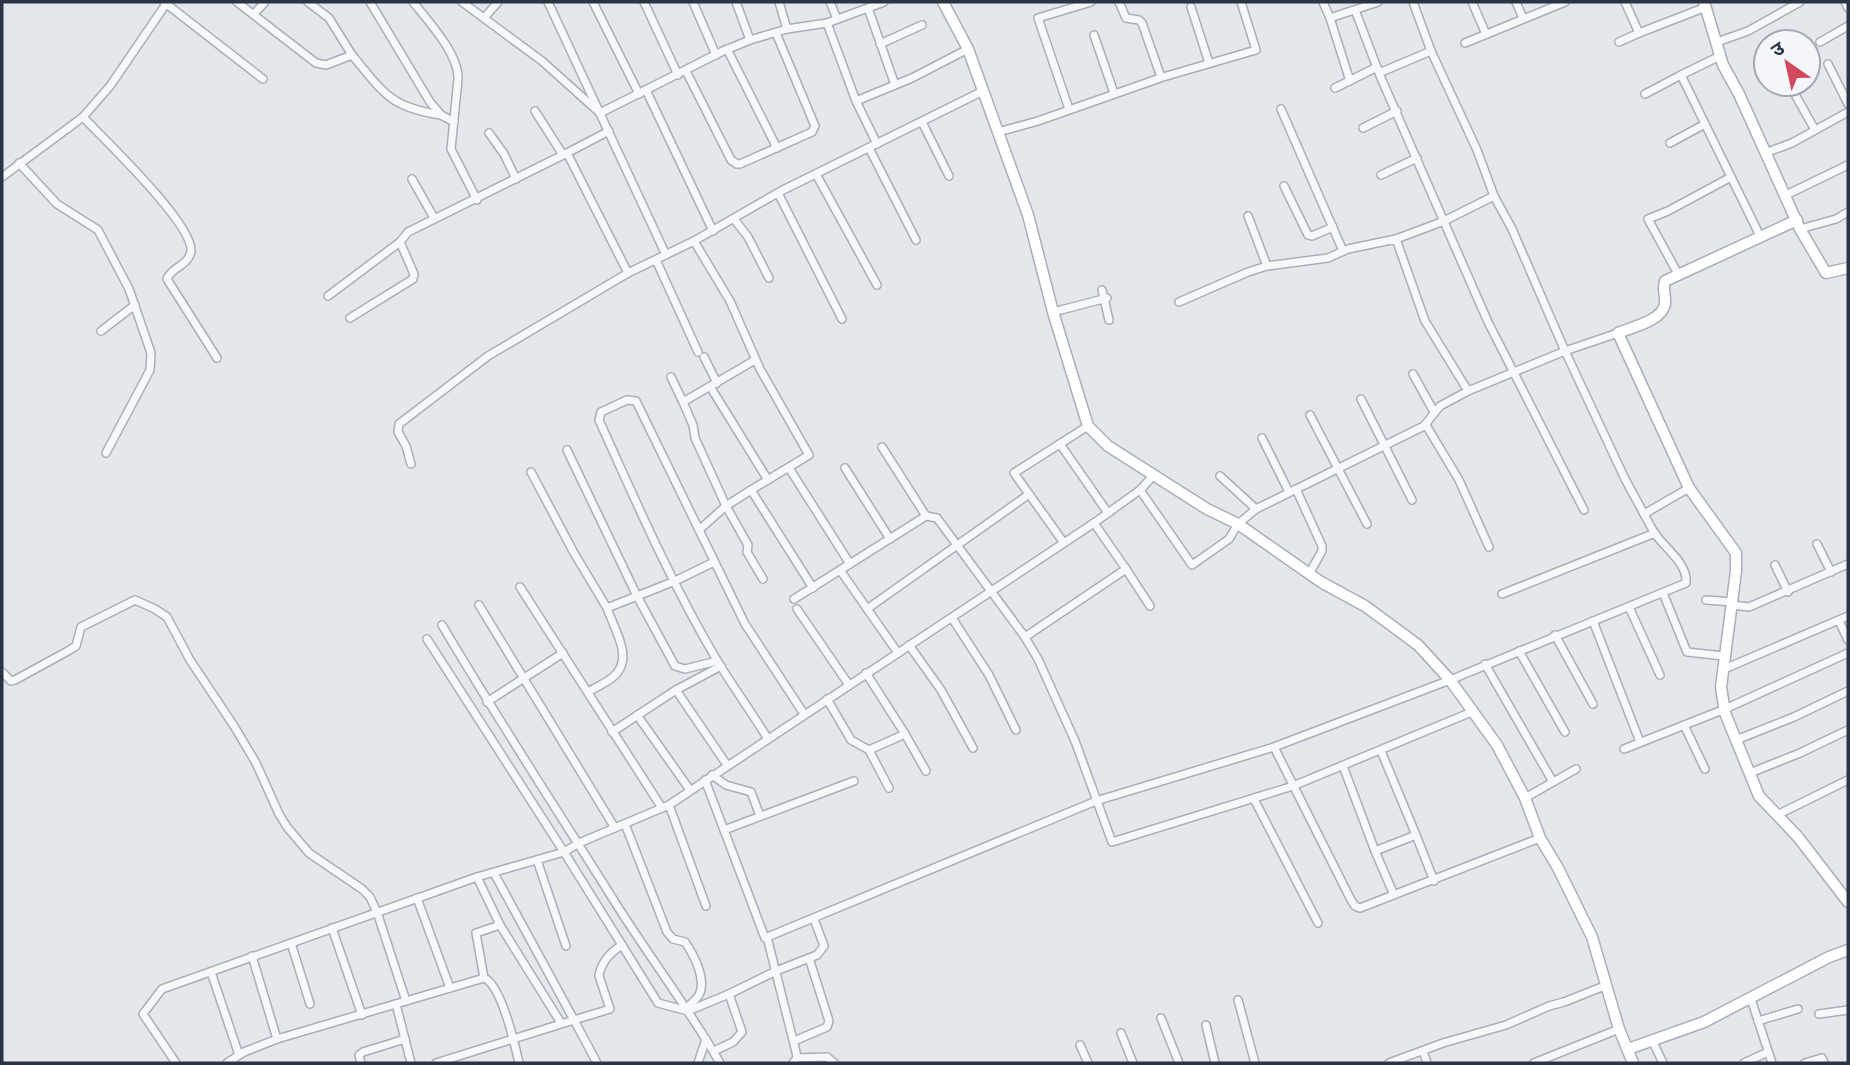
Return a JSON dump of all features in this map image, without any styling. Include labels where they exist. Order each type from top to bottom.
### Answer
[{"type":"street","points":[[237,2],[316,63],[326,65],[352,55]]},
{"type":"street","points":[[254,15],[265,2]]},
{"type":"street","points":[[308,2],[329,18],[352,55],[383,93],[398,105],[441,115],[454,122]]},
{"type":"street","points":[[370,2],[416,80],[441,115]]},
{"type":"street","points":[[412,2],[444,41],[457,68],[452,149],[477,200]]},
{"type":"street","points":[[462,2],[542,61],[600,113]]},
{"type":"street","points":[[484,18],[498,2]]},
{"type":"street","points":[[548,2],[666,255]]},
{"type":"street","points":[[593,2],[713,230]]},
{"type":"street","points":[[644,2],[678,75]]},
{"type":"street","points":[[694,2],[716,55]]},
{"type":"street","points":[[736,2],[750,40]]},
{"type":"street","points":[[779,2],[787,29]]},
{"type":"street","points":[[830,2],[837,19]]},
{"type":"street","points":[[600,113],[750,40],[787,29],[827,23],[884,2]]},
{"type":"street","points":[[943,2],[968,49],[1028,215],[1053,312],[1088,426],[1108,446],[1207,509],[1238,524],[1309,574],[1365,606],[1418,645],[1450,680],[1497,745],[1525,798],[1540,838],[1592,937],[1619,1029],[1633,1063]]},
{"type":"street","points":[[1069,109],[1038,18],[1091,2]]},
{"type":"street","points":[[1119,2],[1126,18],[1139,20],[1145,28],[1161,77]]},
{"type":"street","points":[[998,132],[1038,121],[1161,77],[1256,50],[1241,2]]},
{"type":"street","points":[[1324,2],[1350,80]]},
{"type":"street","points":[[1330,18],[1358,6],[1378,2]]},
{"type":"street","points":[[767,937],[1096,801],[1274,747],[1450,680],[1686,583],[1687,578],[1681,565],[1655,533],[1625,479],[1512,229],[1494,196],[1477,150],[1430,51],[1413,2]]},
{"type":"street","points":[[1472,2],[1486,34]]},
{"type":"street","points":[[1516,2],[1523,18]]},
{"type":"street","points":[[1465,43],[1565,2]]},
{"type":"street","points":[[1625,2],[1639,33]]},
{"type":"street","points":[[1717,42],[1748,31],[1800,2]]},
{"type":"street","points":[[1845,2],[1848,8]]},
{"type":"street","points":[[2,177],[83,117],[110,86],[165,3],[263,79]]},
{"type":"street","points":[[1619,42],[1705,4],[1720,56],[1799,224],[1826,273],[1848,268]]},
{"type":"street","points":[[1358,6],[1378,70],[1488,322],[1584,510]]},
{"type":"street","points":[[1191,7],[1209,64]]},
{"type":"street","points":[[868,8],[895,85]]},
{"type":"street","points":[[827,23],[873,146],[916,240]]},
{"type":"street","points":[[880,44],[922,25]]},
{"type":"street","points":[[1822,41],[1848,26]]},
{"type":"street","points":[[686,71],[734,163],[740,164],[812,132],[815,127],[776,33]]},
{"type":"street","points":[[1094,35],[1114,93]]},
{"type":"street","points":[[727,49],[777,148]]},
{"type":"street","points":[[856,101],[968,49]]},
{"type":"street","points":[[1335,88],[1430,51]]},
{"type":"street","points":[[1645,94],[1720,56]]},
{"type":"street","points":[[1828,64],[1848,104]]},
{"type":"street","points":[[1681,75],[1760,236]]},
{"type":"street","points":[[411,464],[406,446],[398,432],[399,424],[488,356],[628,273],[694,241],[778,193],[984,91]]},
{"type":"street","points":[[1797,98],[1815,130]]},
{"type":"street","points":[[1281,109],[1343,251]]},
{"type":"street","points":[[536,111],[564,154],[628,273]]},
{"type":"street","points":[[1363,128],[1397,111]]},
{"type":"street","points":[[1765,153],[1791,143],[1848,113]]},
{"type":"street","points":[[83,117],[119,154],[186,232],[191,251],[189,258],[170,273],[167,279],[217,358]]},
{"type":"street","points":[[922,122],[949,176]]},
{"type":"street","points":[[1670,143],[1705,124]]},
{"type":"street","points":[[328,296],[400,242],[408,232],[477,200],[609,131]]},
{"type":"street","points":[[489,133],[504,154],[516,179]]},
{"type":"street","points":[[1381,175],[1417,158]]},
{"type":"street","points":[[19,163],[57,204],[98,230],[135,305],[138,322],[151,353],[150,370],[106,453]]},
{"type":"street","points":[[1786,195],[1848,165]]},
{"type":"street","points":[[816,174],[877,285]]},
{"type":"street","points":[[1678,274],[1648,219],[1731,177]]},
{"type":"street","points":[[412,179],[434,218]]},
{"type":"street","points":[[1284,186],[1308,235],[1312,236],[1333,226]]},
{"type":"street","points":[[778,193],[842,319]]},
{"type":"street","points":[[1179,302],[1267,266],[1328,258],[1343,251],[1396,239],[1444,221],[1494,196]]},
{"type":"street","points":[[1139,490],[1192,565],[1229,540],[1238,524],[1256,509],[1426,425],[1434,412],[1468,391],[1656,317],[1664,310],[1665,281],[1678,274],[1760,236],[1799,224],[1836,219],[1848,212]]},
{"type":"street","points":[[1248,216],[1267,266]]},
{"type":"street","points":[[734,219],[748,237],[769,278]]},
{"type":"street","points":[[1396,239],[1425,321],[1468,391]]},
{"type":"street","points":[[694,241],[730,301],[755,360],[788,423],[809,455],[726,506],[699,530]]},
{"type":"street","points":[[350,318],[413,279],[414,274],[400,242]]},
{"type":"street","points":[[656,260],[714,386],[768,480]]},
{"type":"street","points":[[1053,312],[1104,296],[1109,320]]},
{"type":"street","points":[[101,331],[135,305]]},
{"type":"street","points":[[1618,333],[1689,488],[1736,553],[1721,687],[1724,709],[1736,740],[1759,796],[1798,837],[1848,902]]},
{"type":"street","points":[[683,402],[755,360]]},
{"type":"street","points":[[1413,374],[1434,412]]},
{"type":"street","points":[[671,377],[693,425],[695,438],[763,579]]},
{"type":"street","points":[[1361,399],[1412,500]]},
{"type":"street","points":[[768,739],[719,664],[675,581],[599,420],[601,412],[627,400],[636,401],[745,624],[804,714]]},
{"type":"street","points":[[1310,415],[1367,524]]},
{"type":"street","points":[[1426,425],[1459,480],[1489,547]]},
{"type":"street","points":[[1064,543],[1014,473],[1088,426]]},
{"type":"street","points":[[1262,438],[1322,546],[1322,551],[1309,574]]},
{"type":"street","points":[[1060,444],[1108,513]]},
{"type":"street","points":[[882,447],[926,516]]},
{"type":"street","points":[[568,450],[637,596],[675,666],[685,669],[719,664]]},
{"type":"street","points":[[789,468],[850,564]]},
{"type":"street","points":[[845,468],[890,538]]},
{"type":"street","points":[[531,472],[607,608],[622,649],[623,661],[615,676],[588,692]]},
{"type":"street","points":[[176,1063],[143,1014],[162,989],[477,877],[564,852],[579,843],[666,807],[1094,523],[1139,490],[1154,475]]},
{"type":"street","points":[[1220,476],[1256,509]]},
{"type":"street","points":[[1644,514],[1689,488]]},
{"type":"street","points":[[751,491],[813,588]]},
{"type":"street","points":[[867,609],[1028,495]]},
{"type":"street","points":[[794,598],[926,516],[937,518],[1023,634],[1038,659],[1075,741],[1112,842],[1293,786],[1474,711]]},
{"type":"street","points":[[1094,523],[1150,606]]},
{"type":"street","points":[[1502,594],[1655,533]]},
{"type":"street","points":[[1817,544],[1831,572]]},
{"type":"street","points":[[607,608],[714,562]]},
{"type":"street","points":[[1706,600],[1749,607],[1848,564]]},
{"type":"street","points":[[1775,565],[1788,592]]},
{"type":"street","points":[[1023,634],[1025,637],[1126,569]]},
{"type":"street","points":[[840,570],[898,653]]},
{"type":"street","points":[[520,587],[611,732],[666,807],[706,906]]},
{"type":"street","points":[[1663,593],[1686,652],[1724,656]]},
{"type":"street","points":[[2,672],[6,678],[15,680],[68,651],[76,646],[81,627],[128,602],[141,602],[162,612],[256,763],[287,827],[309,853],[370,897],[407,1001]]},
{"type":"street","points":[[479,604],[615,828]]},
{"type":"street","points":[[1629,607],[1660,675]]},
{"type":"street","points":[[797,610],[849,685]]},
{"type":"street","points":[[1722,670],[1848,616]]},
{"type":"street","points":[[952,618],[989,675],[1016,730]]},
{"type":"street","points":[[1593,621],[1640,742]]},
{"type":"street","points":[[1839,621],[1848,640]]},
{"type":"street","points":[[442,625],[487,702],[619,908],[688,1009],[720,1063]]},
{"type":"street","points":[[1555,635],[1593,704]]},
{"type":"street","points":[[426,639],[658,1003],[688,1009],[817,955],[824,946],[814,919]]},
{"type":"street","points":[[909,645],[940,690],[973,748]]},
{"type":"street","points":[[1519,651],[1565,732]]},
{"type":"street","points":[[487,702],[563,653]]},
{"type":"street","points":[[1624,749],[1724,709],[1848,653]]},
{"type":"street","points":[[611,732],[719,664]]},
{"type":"street","points":[[1485,664],[1553,782]]},
{"type":"street","points":[[866,673],[926,771]]},
{"type":"street","points":[[676,690],[727,765]]},
{"type":"street","points":[[1736,740],[1794,717],[1848,691]]},
{"type":"street","points":[[827,699],[851,740],[869,750],[889,788]]},
{"type":"street","points":[[637,715],[690,790]]},
{"type":"street","points":[[1684,725],[1705,769]]},
{"type":"street","points":[[1750,773],[1848,730]]},
{"type":"street","points":[[869,750],[905,734]]},
{"type":"street","points":[[1274,747],[1355,906],[1360,908],[1540,838]]},
{"type":"street","points":[[1381,751],[1434,881]]},
{"type":"street","points":[[1343,766],[1394,895]]},
{"type":"street","points":[[1525,798],[1576,769]]},
{"type":"street","points":[[709,778],[751,792],[760,816]]},
{"type":"street","points":[[709,778],[724,830],[765,938],[767,937],[793,1041],[795,1061],[827,1057],[834,1063]]},
{"type":"street","points":[[1777,815],[1848,780]]},
{"type":"street","points":[[724,830],[854,781]]},
{"type":"street","points":[[1254,799],[1318,923]]},
{"type":"street","points":[[625,824],[667,932],[673,939],[685,942],[702,981],[700,994],[688,1009]]},
{"type":"street","points":[[1375,851],[1416,835]]},
{"type":"street","points":[[537,860],[566,946]]},
{"type":"street","points":[[494,873],[597,1063]]},
{"type":"street","points":[[477,877],[500,925],[561,1023]]},
{"type":"street","points":[[417,898],[450,988]]},
{"type":"street","points":[[484,978],[477,933],[500,925]]},
{"type":"street","points":[[332,928],[362,1015]]},
{"type":"street","points":[[291,943],[310,1004]]},
{"type":"street","points":[[436,1063],[610,1009],[599,976],[609,955],[622,945]]},
{"type":"street","points":[[1628,1049],[1704,1023],[1829,957],[1848,950]]},
{"type":"street","points":[[252,956],[277,1040]]},
{"type":"street","points":[[793,1041],[821,1031],[827,1027],[829,1021],[809,958]]},
{"type":"street","points":[[211,972],[239,1055]]},
{"type":"street","points":[[227,1063],[239,1055],[277,1040],[484,978],[489,979],[495,989],[514,1040],[519,1063]]},
{"type":"street","points":[[1389,1063],[1506,1025],[1607,985]]},
{"type":"street","points":[[713,1051],[733,1042],[741,1032],[729,994]]},
{"type":"street","points":[[1751,999],[1772,1063]]},
{"type":"street","points":[[1238,1000],[1255,1063]]},
{"type":"street","points":[[396,1004],[411,1063]]},
{"type":"street","points":[[1758,1021],[1798,1009]]},
{"type":"street","points":[[1819,1014],[1848,1010]]},
{"type":"street","points":[[1161,1018],[1179,1063]]},
{"type":"street","points":[[1206,1024],[1215,1063]]},
{"type":"street","points":[[1534,1063],[1619,1029]]},
{"type":"street","points":[[1121,1033],[1133,1063]]},
{"type":"street","points":[[361,1063],[359,1055],[363,1052],[405,1039]]},
{"type":"street","points":[[698,1063],[706,1040]]},
{"type":"street","points":[[1652,1040],[1663,1063]]},
{"type":"street","points":[[1080,1045],[1088,1063]]},
{"type":"street","points":[[1423,1051],[1427,1063]]},
{"type":"street","points":[[1744,1063],[1768,1052]]},
{"type":"street","points":[[1805,1063],[1822,1058],[1824,1063]]}]
